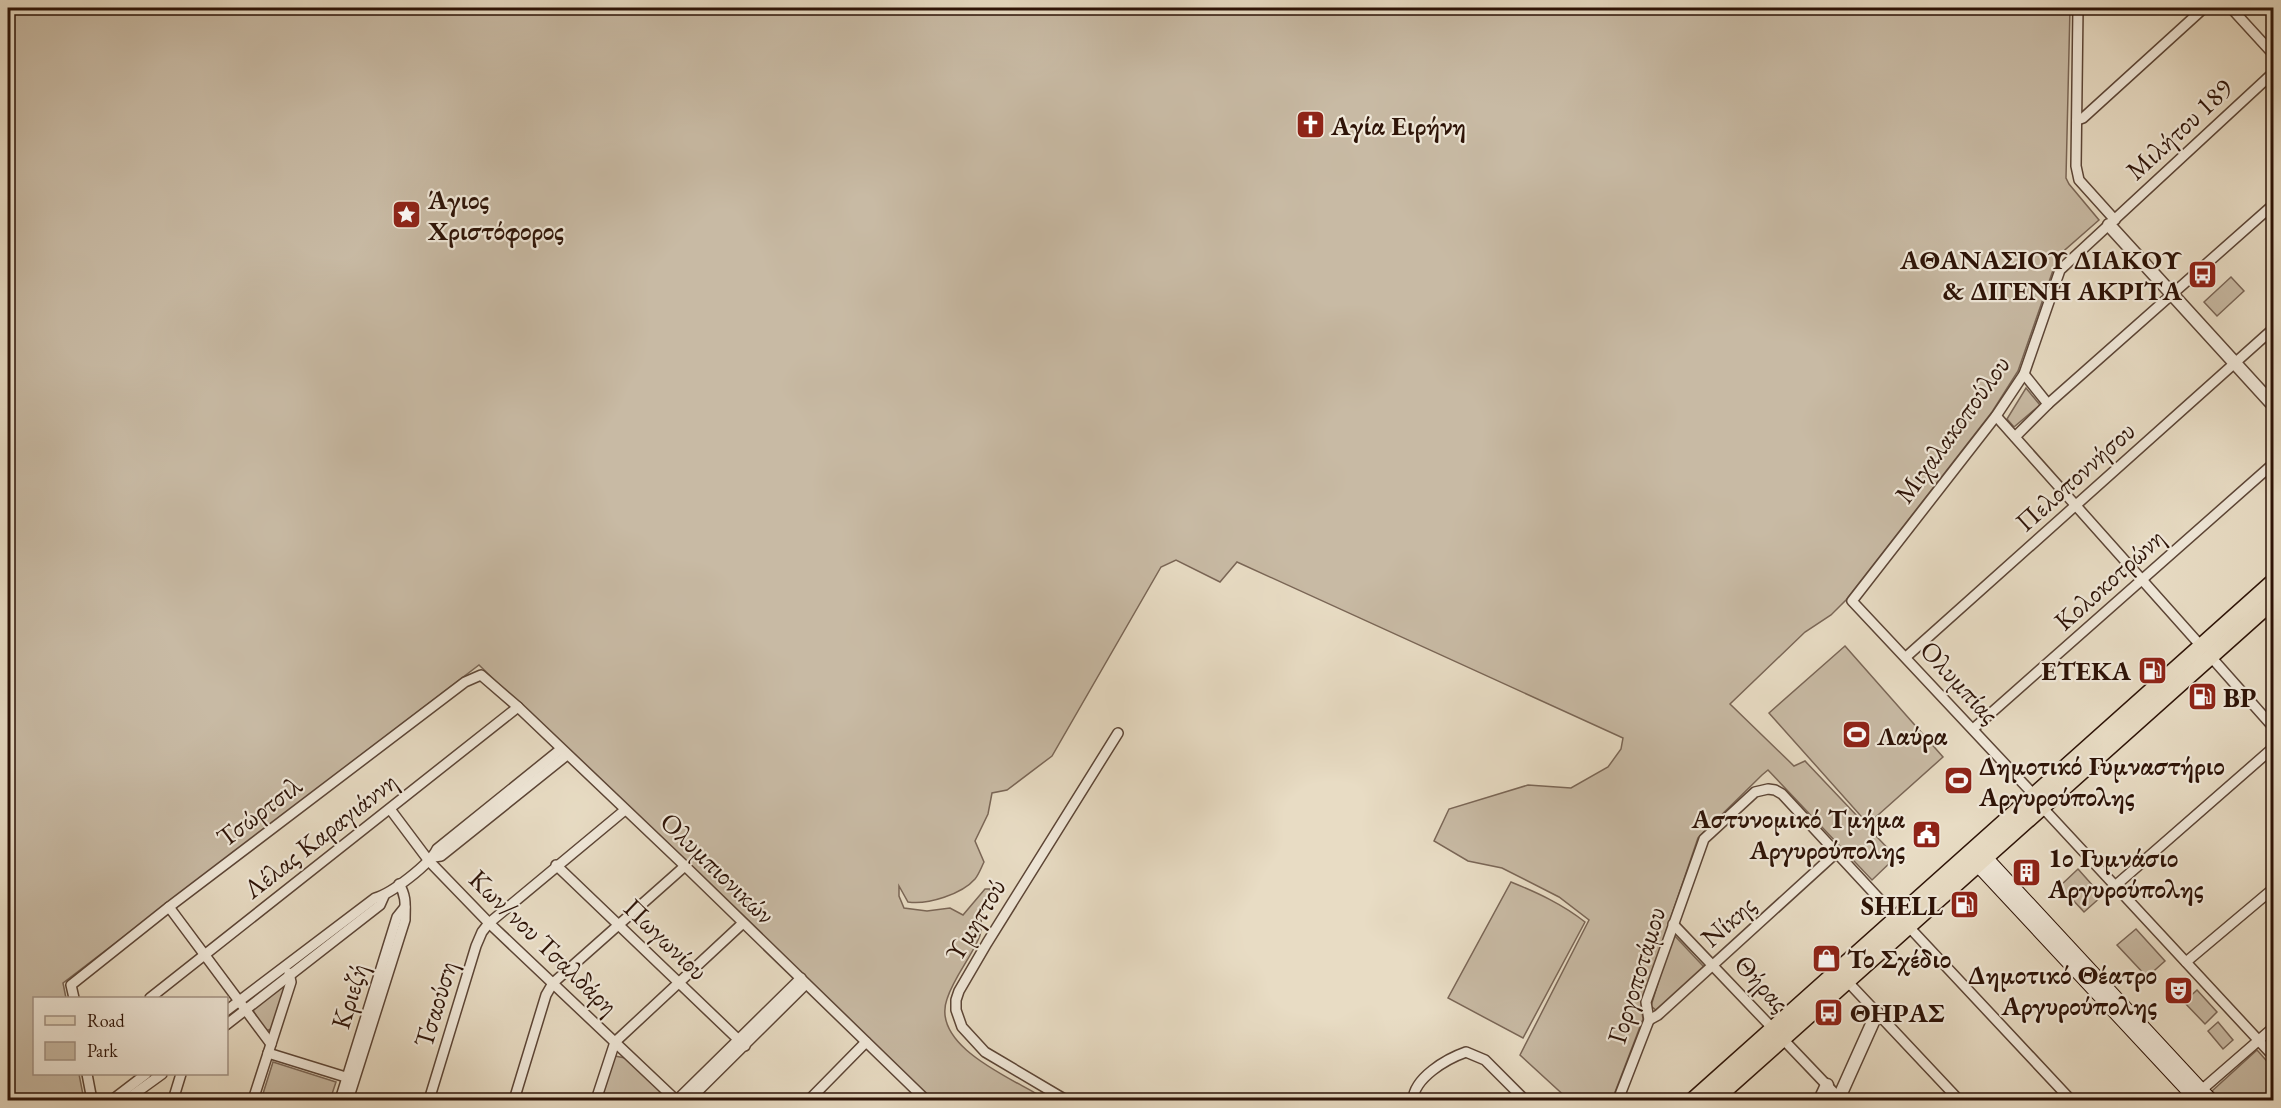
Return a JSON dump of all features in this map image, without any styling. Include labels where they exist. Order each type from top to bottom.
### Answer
[{"type":"main road","points":[[2206,652],[2274,581]]},
{"type":"main road","points":[[1714,1101],[1778,1034],[2038,801],[2206,652],[2274,600]]},
{"type":"main road","points":[[1977,856],[2199,1098]]},
{"type":"main road","points":[[1693,1101],[1848,982],[1903,922]]},
{"type":"street","points":[[2078,8],[2076,166],[2079,180],[2112,222],[2237,360],[2274,406]]},
{"type":"street","points":[[2077,120],[2083,118],[2204,8]]},
{"type":"street","points":[[2231,8],[2274,55]]},
{"type":"street","name":"Μιλήτου 189","points":[[2112,222],[2274,72]]},
{"type":"street","points":[[2015,436],[2048,404],[2274,204]]},
{"type":"street","name":"Μιχαλακοπούλου","points":[[1852,601],[1996,416],[2024,375],[2060,270],[2112,222]]},
{"type":"street","name":"Πελοποννήσου","points":[[1906,657],[2274,328]]},
{"type":"street","points":[[2237,360],[2274,394]]},
{"type":"street","points":[[2024,375],[2048,404]]},
{"type":"street","points":[[1996,416],[2274,728]]},
{"type":"street","name":"Κολοκοτρώνη","points":[[1973,729],[2274,463]]},
{"type":"street","name":"Ολυμπίας","points":[[1852,601],[1973,729],[2274,1057]]},
{"type":"street","name":"Ολυμπιονικών","points":[[476,676],[481,675],[488,679],[518,707],[866,1042],[922,1099]]},
{"type":"street","name":"Τσώρτσιλ","points":[[74,997],[71,985],[169,907],[476,676]]},
{"type":"street","name":"Λέλας Καραγιάννη","points":[[152,997],[518,707]]},
{"type":"street","name":"Υμηττού","points":[[1065,1101],[985,1052],[962,1027],[956,1010],[956,1000],[987,943],[1118,733]]},
{"type":"street","points":[[2115,886],[2274,747]]},
{"type":"street","points":[[228,1009],[375,898],[384,896],[431,859],[441,856],[564,752]]},
{"type":"street","name":"Γοργοποτάμου","points":[[1618,1101],[1649,1020],[1646,1002],[1704,839],[1755,792],[1768,789],[1782,794],[1836,853]]},
{"type":"street","name":"Κων/νου Τσαλδάρη","points":[[390,809],[431,859],[489,923],[676,1101]]},
{"type":"street","points":[[489,923],[625,810]]},
{"type":"street","points":[[1836,853],[2071,1101]]},
{"type":"street","name":"Νίκης","points":[[1649,1020],[1658,1015],[1836,853]]},
{"type":"street","name":"Πωγωνίου","points":[[556,865],[742,1043]]},
{"type":"street","points":[[514,1101],[546,995],[553,983],[684,866]]},
{"type":"street","name":"Κριεζή","points":[[340,1101],[350,1079],[405,920],[405,893],[399,884]]},
{"type":"street","points":[[2186,962],[2274,888]]},
{"type":"street","points":[[228,1023],[380,905],[384,896]]},
{"type":"street","points":[[169,907],[246,1010],[270,1048],[350,1079]]},
{"type":"street","name":"Τσαούση","points":[[429,1101],[476,946],[489,923]]},
{"type":"street","points":[[596,1101],[615,1042],[743,923]]},
{"type":"street","name":"Θήρας","points":[[1673,924],[1839,1100]]},
{"type":"street","points":[[253,1101],[291,982],[291,976],[284,966]]},
{"type":"street","points":[[689,1101],[803,981]]},
{"type":"street","points":[[1848,982],[1959,1101]]},
{"type":"street","points":[[1839,1100],[1877,1013]]},
{"type":"street","points":[[2199,1098],[2274,1027]]},
{"type":"street","points":[[809,1101],[866,1042]]},
{"type":"street","points":[[676,1101],[742,1043]]},
{"type":"street","points":[[1413,1101],[1414,1091],[1422,1080],[1456,1056],[1466,1052],[1485,1060],[1525,1101]]},
{"type":"street","points":[[87,1075],[92,1101]]},
{"type":"street","points":[[112,1101],[145,1075]]},
{"type":"street","points":[[126,1101],[161,1075]]},
{"type":"street","points":[[172,1101],[181,1075]]},
{"type":"street","name":"Κριεζή","points":[[348,1101],[350,1079]]},
{"type":"street","points":[[1820,1101],[1827,1085]]},
{"type":"green space","points":[[8,8],[2070,8],[2066,178],[2099,220],[2058,256],[2018,371],[1992,412],[1846,600],[1831,615],[1805,632],[1730,704],[1794,766],[1805,761],[1896,857],[1872,880],[1768,770],[1762,775],[1698,838],[1641,1005],[1643,1019],[1612,1100],[1569,1100],[1520,1055],[1589,920],[1559,897],[1502,868],[1468,861],[1434,841],[1449,809],[1528,785],[1571,788],[1608,767],[1621,749],[1623,738],[1237,562],[1220,582],[1176,560],[1161,567],[1052,756],[1007,790],[992,793],[988,814],[975,841],[984,862],[975,879],[953,894],[925,902],[908,902],[899,886],[899,896],[904,908],[927,911],[950,908],[963,915],[985,889],[991,889],[982,911],[980,935],[950,991],[945,1015],[950,1030],[960,1044],[974,1057],[1037,1094],[1030,1100],[929,1100],[479,665],[63,983],[66,997],[33,997],[33,1075],[79,1075],[84,1100],[8,1100]]},
{"type":"green space","points":[[2231,277],[2244,291],[2217,316],[2204,302]]},
{"type":"green space","points":[[2026,388],[2040,405],[2014,427],[2007,419]]},
{"type":"green space","name":"Λαύρα","points":[[1845,646],[1943,757],[1868,824],[1769,713]]},
{"type":"green space","points":[[2078,869],[2102,896],[2084,912],[2060,886]]},
{"type":"green space","points":[[1511,882],[1550,899],[1585,922],[1523,1038],[1448,998]]},
{"type":"green space","points":[[2136,929],[2165,961],[2147,977],[2117,945]]},
{"type":"green space","points":[[1673,934],[1704,967],[1657,1011],[1651,1006]]},
{"type":"green space","points":[[281,986],[285,989],[271,1029],[266,1031],[252,1009]]},
{"type":"green space","points":[[2197,990],[2217,1012],[2205,1024],[2184,1002]]},
{"type":"green space","points":[[2218,1022],[2233,1040],[2223,1049],[2208,1031]]},
{"type":"green space","points":[[2257,1050],[2273,1068],[2273,1100],[2221,1100],[2212,1091]]},
{"type":"green space","points":[[615,1056],[625,1058],[667,1100],[601,1100]]},
{"type":"green space","points":[[273,1062],[336,1082],[330,1100],[261,1100]]},
{"type":"waterway","points":[[1757,13],[1766,8]]},
{"type":"place","name":"Αγία Ειρήνη","points":[[1310,125]]},
{"type":"place","name":"Άγιος Χριστόφορος","points":[[407,215]]},
{"type":"place","name":"ΑΘΑΝΑΣΙΟΥ ΔΙΑΚΟΥ & ΔΙΓΕΝΗ ΑΚΡΙΤΑ","points":[[2203,275]]},
{"type":"place","name":"ΕΤΕΚΑ","points":[[2152,670]]},
{"type":"place","name":"BP","points":[[2202,697]]},
{"type":"place","name":"Λαύρα","points":[[1856,735]]},
{"type":"place","name":"Δημοτικό Γυμναστήριο Αργυρούπολης","points":[[1958,781]]},
{"type":"place","name":"Αστυνομικό Τμήμα Αργυρούπολης","points":[[1926,834]]},
{"type":"place","name":"1ο Γυμνάσιο Αργυρούπολης","points":[[2027,873]]},
{"type":"place","name":"SHELL","points":[[1964,905]]},
{"type":"place","name":"Το Σχέδιο","points":[[1826,958]]},
{"type":"place","name":"Δημοτικό Θέατρο Αργυρούπολης","points":[[2178,990]]},
{"type":"place","name":"ΘΗΡΑΣ","points":[[1829,1012]]}]
